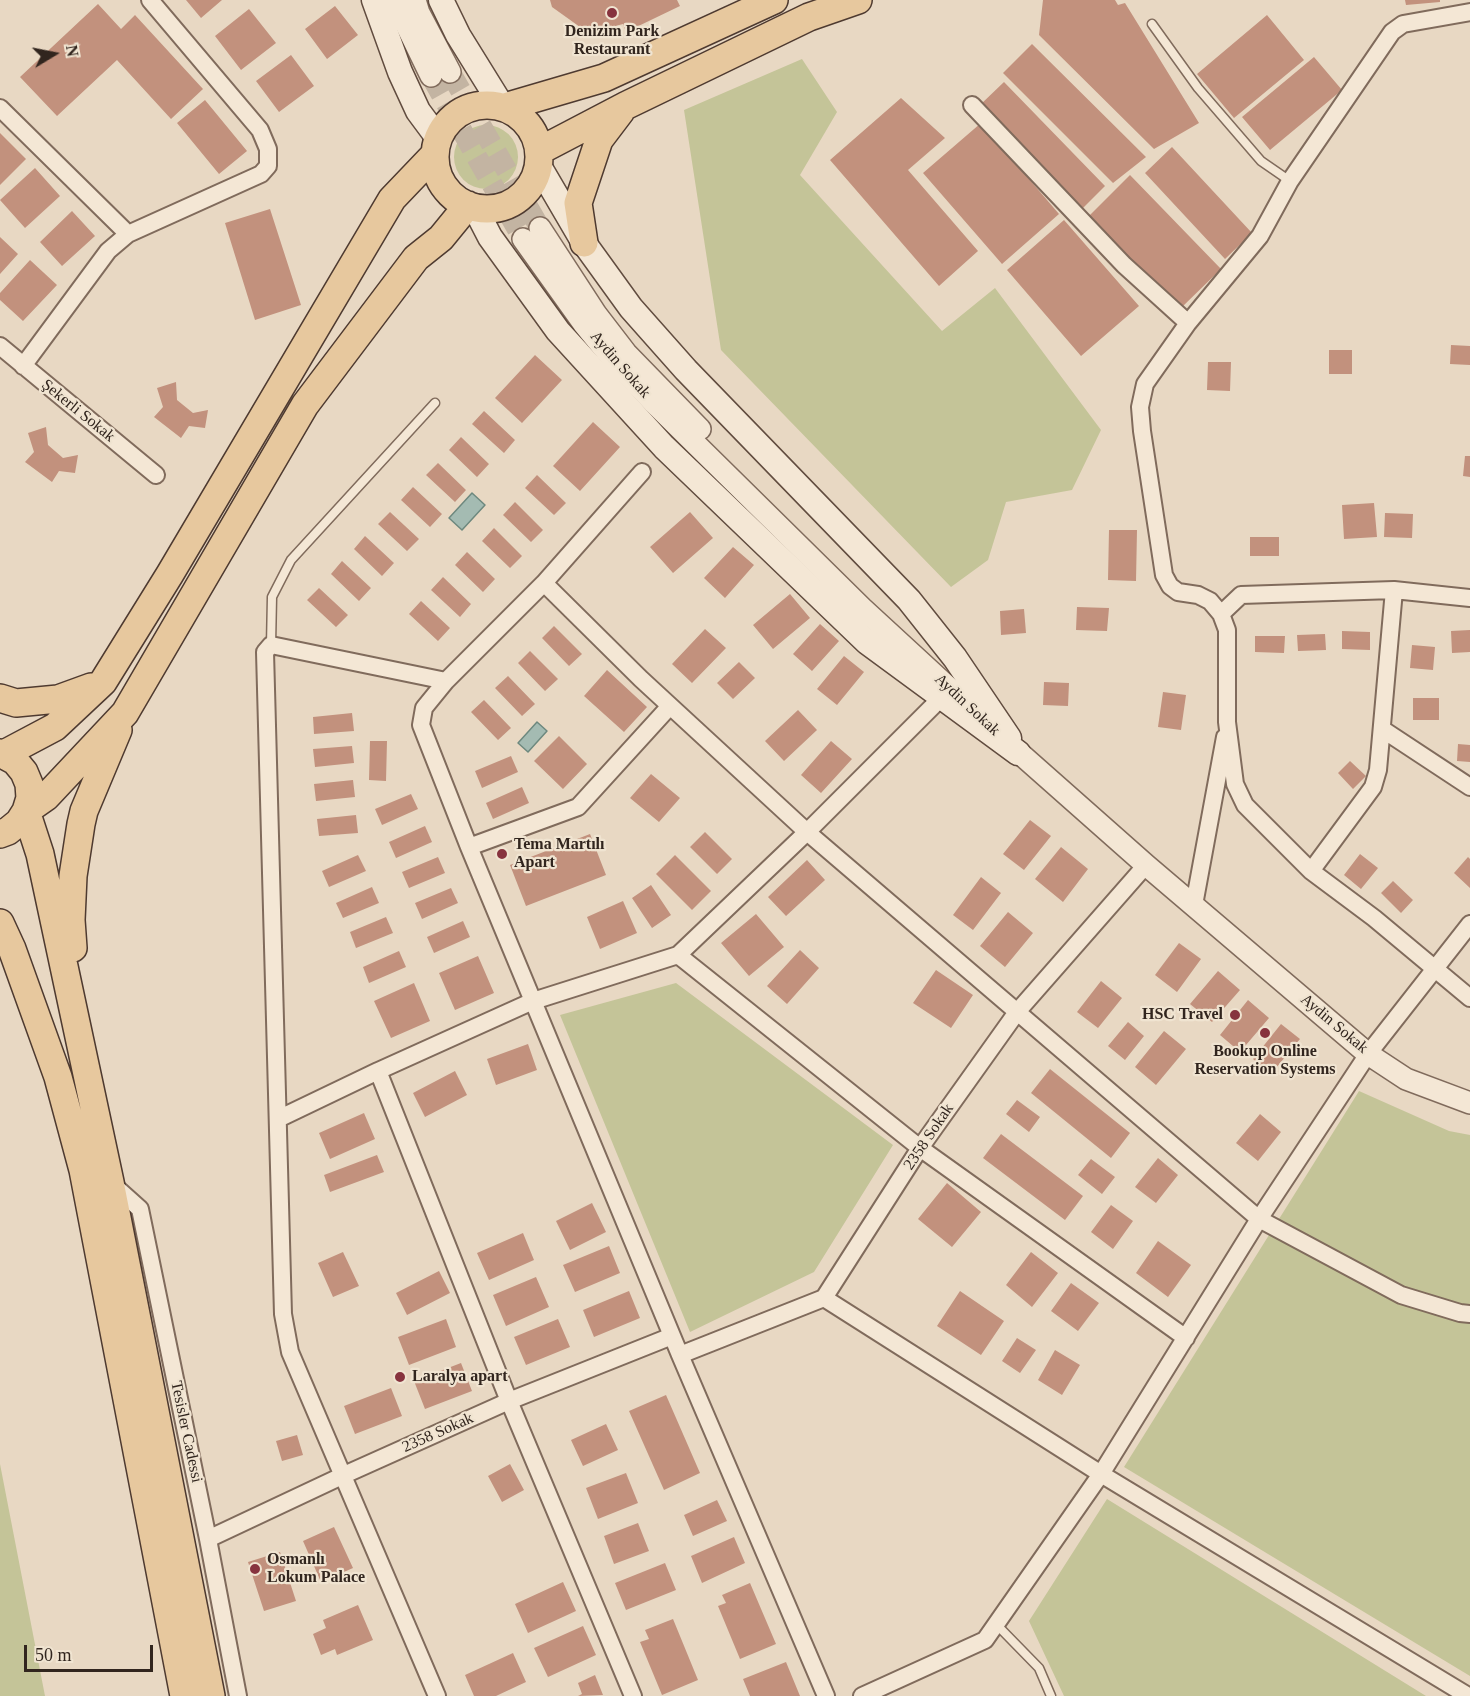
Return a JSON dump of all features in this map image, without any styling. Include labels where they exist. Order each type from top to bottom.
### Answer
[{"type":"main road","points":[[374,0],[400,72],[436,146],[437,172],[445,188],[458,201],[471,207],[492,209],[508,205],[522,196],[533,182],[539,158],[625,106],[809,17],[858,0]]},
{"type":"main road","points":[[441,0],[458,35],[503,107]]},
{"type":"main road","points":[[503,107],[566,91],[604,78],[774,0]]},
{"type":"main road","points":[[1,751],[55,727],[103,682],[170,574],[392,199],[436,146],[446,124],[471,106],[487,104],[503,107],[518,114],[528,124],[536,137],[539,158],[584,243],[632,308],[686,370],[909,600],[955,658],[1018,753]]},
{"type":"main road","points":[[584,243],[578,203],[599,140],[625,106]]},
{"type":"main road","points":[[471,207],[558,331],[664,447],[867,642],[1018,753]]},
{"type":"main road","points":[[85,1062],[84,1026],[74,965],[71,920],[73,876],[84,811],[125,713],[306,405],[416,258],[441,238],[471,207]]},
{"type":"main road","points":[[0,698],[16,703],[58,699],[103,682]]},
{"type":"main road","points":[[0,834],[8,831],[26,812],[46,797],[125,713]]},
{"type":"main road","points":[[1,751],[15,761],[27,778],[30,798],[26,812],[40,854],[85,1062],[211,1696]]},
{"type":"main road","points":[[0,923],[58,1077],[83,1170],[184,1696]]},
{"type":"street","points":[[23,366],[108,251],[128,234],[261,174],[268,166],[268,148],[260,130],[150,0]]},
{"type":"street","points":[[394,0],[440,74],[415,0]]},
{"type":"street","points":[[1470,12],[1403,24],[1392,32],[1290,181],[1260,236],[1188,323],[1145,384],[1140,406],[1164,575],[1170,586],[1178,592],[1198,595],[1210,601],[1221,614],[1227,630],[1227,722],[1235,784],[1245,805],[1311,871],[1374,918],[1470,998]]},
{"type":"street","points":[[972,105],[1124,265],[1188,323]]},
{"type":"street","points":[[0,108],[128,234]]},
{"type":"street","name":"Aydin Sokak","points":[[532,233],[584,323],[615,362],[862,608],[1018,753],[1368,1054],[1406,1079],[1470,1103]]},
{"type":"street","name":"Şekerli Sokak","points":[[0,346],[156,475]]},
{"type":"street","points":[[642,472],[544,583],[447,681],[424,708],[421,725],[469,847],[672,1336],[826,1696]]},
{"type":"street","points":[[544,583],[670,706],[807,832],[1259,1219],[1401,1295],[1470,1314]]},
{"type":"street","points":[[1221,614],[1240,595],[1394,590],[1470,598]]},
{"type":"street","points":[[1311,871],[1372,787],[1378,770],[1394,590]]},
{"type":"street","points":[[437,1696],[290,1352],[283,1314],[265,652],[271,645],[447,681]]},
{"type":"street","points":[[278,1119],[533,1001],[678,955],[807,832],[942,697]]},
{"type":"street","points":[[469,847],[578,807],[670,706]]},
{"type":"street","points":[[1194,905],[1227,722]]},
{"type":"street","points":[[1382,729],[1470,787]]},
{"type":"street","name":"2358 Sokak","points":[[824,1298],[920,1148],[1017,1012],[1146,865]]},
{"type":"street","points":[[862,1696],[984,1640],[1101,1474],[1259,1219],[1368,1054],[1470,924]]},
{"type":"street","points":[[678,955],[920,1148],[1186,1338]]},
{"type":"street","points":[[378,1071],[509,1401],[633,1696]]},
{"type":"street","name":"Tesisler Cadessi","points":[[110,1182],[140,1209],[238,1696]]},
{"type":"street","points":[[680,1355],[824,1298],[1101,1474],[1468,1696]]},
{"type":"street","name":"2358 Sokak","points":[[208,1539],[509,1401],[672,1336]]},
{"type":"lane","points":[[1152,24],[1198,88],[1261,161],[1290,181]]},
{"type":"lane","points":[[271,645],[272,597],[291,560],[435,403]]},
{"type":"lane","points":[[996,1624],[1039,1668],[1051,1696]]},
{"type":"green space","points":[[802,59],[837,112],[800,175],[942,331],[995,288],[1101,430],[1072,490],[1006,502],[988,560],[951,587],[721,350],[684,110]]},
{"type":"green space","points":[[486,125],[504,131],[512,139],[518,157],[512,175],[504,183],[486,189],[468,183],[460,175],[454,157],[460,139],[468,131]]},
{"type":"green space","points":[[676,983],[893,1145],[814,1272],[690,1332],[560,1015]]},
{"type":"green space","points":[[1359,1091],[1449,1131],[1470,1135],[1470,1676],[1124,1467]]},
{"type":"green space","points":[[0,1464],[45,1696],[0,1696]]},
{"type":"green space","points":[[1107,1499],[1426,1696],[1064,1696],[1029,1621]]},
{"type":"shaded area","points":[[472,493],[485,505],[462,530],[449,518]]},
{"type":"shaded area","points":[[537,722],[547,731],[528,752],[518,743]]},
{"type":"building","points":[[186,0],[222,0],[201,18]]},
{"type":"building","name":"Denizim Park Restaurant","points":[[550,0],[677,0],[680,6],[626,32],[623,24],[604,29],[580,27],[552,7]]},
{"type":"building","points":[[1043,0],[1115,0],[1118,5],[1125,3],[1199,123],[1154,149],[1039,35]]},
{"type":"building","points":[[1405,0],[1440,0],[1440,2],[1406,5]]},
{"type":"building","points":[[98,4],[121,29],[135,15],[203,89],[171,119],[117,60],[57,116],[20,77]]},
{"type":"building","points":[[335,6],[358,35],[327,59],[305,29]]},
{"type":"building","points":[[249,9],[276,43],[241,70],[215,36]]},
{"type":"building","points":[[1267,15],[1304,60],[1234,118],[1197,74]]},
{"type":"building","points":[[1032,44],[1146,157],[1113,183],[1003,73]]},
{"type":"building","points":[[291,55],[314,86],[279,112],[256,81]]},
{"type":"building","points":[[1314,57],[1342,90],[1270,150],[1242,117]]},
{"type":"building","points":[[1004,82],[1105,186],[1081,210],[980,105]]},
{"type":"building","points":[[901,98],[945,138],[908,170],[978,251],[939,286],[830,160]]},
{"type":"building","points":[[205,100],[247,151],[219,174],[177,123]]},
{"type":"building","points":[[981,123],[1059,214],[1002,264],[923,173]]},
{"type":"building","points":[[0,133],[26,159],[0,185]]},
{"type":"building","points":[[1172,147],[1252,233],[1225,259],[1145,173]]},
{"type":"building","points":[[35,168],[60,196],[25,228],[0,200]]},
{"type":"building","points":[[1130,175],[1221,269],[1181,308],[1088,217]]},
{"type":"building","points":[[270,209],[301,305],[255,320],[225,223]]},
{"type":"building","points":[[72,211],[95,236],[62,266],[40,242]]},
{"type":"building","points":[[1064,220],[1139,306],[1081,356],[1007,270]]},
{"type":"building","points":[[0,237],[18,254],[0,274]]},
{"type":"building","points":[[30,260],[57,285],[23,321],[0,300],[0,293]]},
{"type":"building","points":[[1451,345],[1470,346],[1470,365],[1450,364]]},
{"type":"building","points":[[1329,350],[1352,350],[1352,374],[1329,374]]},
{"type":"building","points":[[535,355],[562,380],[522,423],[495,398]]},
{"type":"building","points":[[1208,362],[1231,362],[1230,391],[1207,390]]},
{"type":"building","points":[[176,382],[177,400],[193,413],[208,410],[205,428],[189,426],[181,438],[154,417],[163,407],[157,388]]},
{"type":"building","points":[[484,411],[515,440],[504,453],[472,424]]},
{"type":"building","points":[[593,422],[620,447],[580,491],[553,466]]},
{"type":"building","points":[[46,427],[48,445],[63,458],[78,455],[75,473],[59,471],[52,482],[25,462],[34,452],[28,433]]},
{"type":"building","points":[[461,437],[489,464],[477,477],[449,450]]},
{"type":"building","points":[[1465,456],[1470,456],[1470,477],[1463,476]]},
{"type":"building","points":[[438,463],[466,490],[455,502],[426,475]]},
{"type":"building","points":[[537,475],[566,503],[554,515],[525,488]]},
{"type":"building","points":[[413,487],[442,514],[430,527],[401,500]]},
{"type":"building","points":[[515,502],[543,530],[531,542],[503,515]]},
{"type":"building","points":[[1374,503],[1377,537],[1344,539],[1342,505]]},
{"type":"building","points":[[390,512],[419,539],[407,551],[378,524]]},
{"type":"building","points":[[690,512],[713,538],[673,573],[650,547]]},
{"type":"building","points":[[1385,513],[1413,514],[1412,538],[1384,537]]},
{"type":"building","points":[[494,528],[522,556],[510,568],[482,541]]},
{"type":"building","points":[[1109,530],[1137,530],[1136,581],[1108,580]]},
{"type":"building","points":[[365,536],[394,563],[382,576],[354,549]]},
{"type":"building","points":[[1250,537],[1279,537],[1279,556],[1250,556]]},
{"type":"building","points":[[733,547],[754,565],[725,598],[704,578]]},
{"type":"building","points":[[467,552],[495,579],[483,592],[455,565]]},
{"type":"building","points":[[342,561],[371,588],[359,601],[331,574]]},
{"type":"building","points":[[443,577],[471,604],[460,617],[431,590]]},
{"type":"building","points":[[319,588],[348,615],[336,627],[307,600]]},
{"type":"building","points":[[790,594],[810,618],[773,649],[753,625]]},
{"type":"building","points":[[421,601],[450,628],[438,641],[409,614]]},
{"type":"building","points":[[1077,607],[1109,608],[1107,631],[1076,630]]},
{"type":"building","points":[[1024,609],[1026,633],[1001,635],[1000,611]]},
{"type":"building","points":[[820,624],[839,641],[812,671],[793,654]]},
{"type":"building","points":[[554,626],[582,654],[569,666],[542,638]]},
{"type":"building","points":[[705,629],[726,648],[692,683],[672,664]]},
{"type":"building","points":[[1470,630],[1470,652],[1452,653],[1451,631]]},
{"type":"building","points":[[1342,631],[1370,632],[1370,650],[1342,649]]},
{"type":"building","points":[[1325,634],[1326,650],[1298,651],[1297,635]]},
{"type":"building","points":[[1255,636],[1285,636],[1284,653],[1255,652]]},
{"type":"building","points":[[1412,645],[1435,647],[1433,670],[1410,668]]},
{"type":"building","points":[[530,651],[558,679],[545,691],[518,663]]},
{"type":"building","points":[[844,656],[864,672],[837,705],[817,689]]},
{"type":"building","points":[[739,662],[755,678],[733,699],[717,683]]},
{"type":"building","points":[[607,670],[647,707],[624,732],[584,696]]},
{"type":"building","points":[[508,676],[535,704],[522,716],[495,688]]},
{"type":"building","points":[[1044,682],[1069,683],[1068,706],[1043,705]]},
{"type":"building","points":[[1163,692],[1186,695],[1181,730],[1158,727]]},
{"type":"building","points":[[1413,698],[1439,698],[1439,720],[1413,720]]},
{"type":"building","points":[[484,700],[511,728],[498,740],[471,712]]},
{"type":"building","points":[[798,710],[817,730],[784,761],[765,741]]},
{"type":"building","points":[[352,713],[354,731],[314,734],[313,717]]},
{"type":"building","points":[[559,736],[587,764],[563,789],[534,761]]},
{"type":"building","points":[[370,741],[387,741],[386,781],[369,780]]},
{"type":"building","points":[[831,741],[852,759],[821,793],[801,775]]},
{"type":"building","points":[[1458,744],[1470,745],[1470,762],[1457,761]]},
{"type":"building","points":[[352,746],[354,763],[315,767],[313,749]]},
{"type":"building","points":[[511,756],[518,772],[482,788],[475,771]]},
{"type":"building","points":[[1350,761],[1366,776],[1353,789],[1338,773]]},
{"type":"building","points":[[651,774],[680,798],[659,822],[630,798]]},
{"type":"building","points":[[353,780],[355,797],[316,801],[314,784]]},
{"type":"building","points":[[522,787],[529,803],[493,819],[486,803]]},
{"type":"building","points":[[411,794],[418,809],[382,825],[375,809]]},
{"type":"building","points":[[356,815],[358,833],[319,836],[317,819]]},
{"type":"building","points":[[1030,820],[1051,836],[1024,870],[1003,854]]},
{"type":"building","points":[[425,826],[432,842],[396,858],[389,842]]},
{"type":"building","points":[[705,832],[732,859],[717,874],[690,847]]},
{"type":"building","points":[[590,834],[606,875],[526,906],[510,865]]},
{"type":"building","points":[[1061,847],[1088,869],[1063,902],[1035,879]]},
{"type":"building","points":[[1360,854],[1378,868],[1361,889],[1344,875]]},
{"type":"building","points":[[358,855],[366,871],[329,887],[322,871]]},
{"type":"building","points":[[675,855],[711,891],[692,910],[656,874]]},
{"type":"building","points":[[438,857],[445,873],[409,888],[402,872]]},
{"type":"building","points":[[1468,857],[1470,859],[1470,888],[1454,873]]},
{"type":"building","points":[[807,860],[825,880],[786,916],[768,897]]},
{"type":"building","points":[[981,877],[1001,893],[973,930],[953,915]]},
{"type":"building","points":[[1393,881],[1413,900],[1401,913],[1381,893]]},
{"type":"building","points":[[651,885],[671,915],[652,928],[632,898]]},
{"type":"building","points":[[372,887],[379,903],[343,918],[336,903]]},
{"type":"building","points":[[451,888],[458,903],[422,919],[415,903]]},
{"type":"building","points":[[623,901],[637,933],[600,949],[587,917]]},
{"type":"building","points":[[1008,912],[1033,933],[1005,967],[980,946]]},
{"type":"building","points":[[756,914],[784,947],[749,976],[721,943]]},
{"type":"building","points":[[386,917],[393,933],[356,948],[350,932]]},
{"type":"building","points":[[463,921],[470,937],[434,953],[427,937]]},
{"type":"building","points":[[1179,943],[1201,959],[1177,992],[1155,975]]},
{"type":"building","points":[[800,950],[819,968],[787,1004],[767,986]]},
{"type":"building","points":[[399,951],[406,967],[369,983],[363,967]]},
{"type":"building","points":[[478,956],[494,993],[455,1010],[439,973]]},
{"type":"building","points":[[936,970],[973,995],[951,1028],[913,1003]]},
{"type":"building","points":[[1218,971],[1240,990],[1212,1022],[1190,1004]]},
{"type":"building","points":[[1101,981],[1122,998],[1098,1028],[1077,1012]]},
{"type":"building","points":[[414,983],[430,1021],[391,1038],[374,1001]]},
{"type":"building","points":[[1248,1000],[1269,1018],[1240,1052],[1220,1035]]},
{"type":"building","points":[[1128,1022],[1144,1036],[1125,1060],[1108,1046]]},
{"type":"building","points":[[1281,1024],[1300,1039],[1271,1074],[1253,1059]]},
{"type":"building","points":[[1164,1031],[1186,1049],[1156,1085],[1135,1067]]},
{"type":"building","points":[[528,1044],[537,1070],[496,1085],[487,1059]]},
{"type":"building","points":[[1050,1069],[1130,1133],[1111,1158],[1031,1093]]},
{"type":"building","points":[[455,1071],[467,1095],[425,1117],[413,1093]]},
{"type":"building","points":[[1017,1100],[1040,1117],[1029,1132],[1006,1114]]},
{"type":"building","points":[[364,1113],[375,1139],[330,1159],[319,1133]]},
{"type":"building","points":[[1260,1114],[1281,1132],[1258,1161],[1236,1143]]},
{"type":"building","points":[[1001,1134],[1083,1196],[1065,1220],[983,1158]]},
{"type":"building","points":[[377,1155],[384,1172],[330,1192],[324,1175]]},
{"type":"building","points":[[1158,1158],[1178,1175],[1156,1203],[1135,1187]]},
{"type":"building","points":[[1091,1159],[1115,1177],[1102,1194],[1078,1175]]},
{"type":"building","points":[[947,1183],[981,1212],[952,1247],[918,1219]]},
{"type":"building","points":[[592,1203],[606,1232],[570,1250],[556,1221]]},
{"type":"building","points":[[1111,1205],[1133,1221],[1113,1249],[1091,1232]]},
{"type":"building","points":[[523,1233],[534,1260],[489,1280],[477,1253]]},
{"type":"building","points":[[1158,1241],[1191,1265],[1168,1297],[1136,1273]]},
{"type":"building","points":[[609,1246],[620,1273],[575,1292],[563,1265]]},
{"type":"building","points":[[343,1252],[359,1286],[333,1297],[318,1263]]},
{"type":"building","points":[[1031,1252],[1058,1273],[1032,1307],[1006,1285]]},
{"type":"building","points":[[439,1271],[450,1293],[407,1315],[396,1293]]},
{"type":"building","points":[[536,1277],[549,1307],[506,1326],[493,1295]]},
{"type":"building","points":[[1071,1283],[1099,1303],[1078,1331],[1051,1311]]},
{"type":"building","points":[[629,1291],[640,1318],[594,1337],[583,1310]]},
{"type":"building","points":[[960,1291],[1004,1321],[981,1355],[937,1326]]},
{"type":"building","points":[[446,1319],[456,1347],[409,1365],[398,1337]]},
{"type":"building","points":[[558,1319],[570,1347],[526,1365],[514,1337]]},
{"type":"building","points":[[1017,1338],[1036,1350],[1020,1373],[1002,1361]]},
{"type":"building","points":[[1055,1350],[1080,1365],[1062,1395],[1038,1380]]},
{"type":"building","points":[[461,1363],[472,1391],[425,1409],[414,1381]]},
{"type":"building","points":[[391,1388],[402,1416],[355,1434],[344,1406]]},
{"type":"building","points":[[666,1395],[700,1473],[664,1490],[629,1411]]},
{"type":"building","points":[[606,1424],[618,1450],[583,1466],[571,1440]]},
{"type":"building","points":[[297,1435],[303,1455],[282,1461],[276,1441]]},
{"type":"building","points":[[510,1464],[524,1490],[502,1502],[488,1476]]},
{"type":"building","points":[[626,1473],[638,1503],[598,1519],[586,1488]]},
{"type":"building","points":[[717,1500],[727,1521],[693,1536],[684,1515]]},
{"type":"building","points":[[638,1523],[649,1551],[614,1564],[604,1536]]},
{"type":"building","points":[[334,1527],[353,1568],[321,1582],[303,1541]]},
{"type":"building","points":[[734,1537],[745,1563],[702,1583],[691,1556]]},
{"type":"building","points":[[280,1552],[296,1601],[264,1611],[248,1562]]},
{"type":"building","points":[[665,1563],[676,1590],[626,1610],[615,1583]]},
{"type":"building","points":[[563,1582],[576,1611],[528,1633],[515,1604]]},
{"type":"building","points":[[750,1583],[776,1644],[740,1659],[718,1606],[726,1603],[722,1595]]},
{"type":"building","points":[[358,1605],[373,1640],[337,1655],[335,1649],[321,1655],[313,1634],[326,1628],[323,1620]]},
{"type":"building","points":[[673,1619],[698,1680],[662,1695],[640,1642],[649,1639],[645,1630]]},
{"type":"building","points":[[583,1626],[596,1655],[548,1677],[534,1648]]},
{"type":"building","points":[[513,1653],[526,1682],[496,1696],[474,1696],[465,1675]]},
{"type":"building","points":[[786,1662],[800,1696],[750,1696],[743,1679]]},
{"type":"building","points":[[595,1675],[603,1695],[578,1696],[582,1694],[578,1683]]},
{"type":"tunnel","points":[[450,72],[540,228]]},
{"type":"tunnel","points":[[431,76],[523,239]]},
{"type":"place","name":"Denizim Park Restaurant","points":[[612,13]]},
{"type":"place","name":"Tema Martılı Apart","points":[[502,854]]},
{"type":"place","name":"HSC Travel","points":[[1235,1015]]},
{"type":"place","name":"Bookup Online Reservation Systems","points":[[1265,1033]]},
{"type":"place","name":"Laralya apart","points":[[400,1377]]},
{"type":"place","name":"Osmanlı Lokum Palace","points":[[255,1569]]}]
